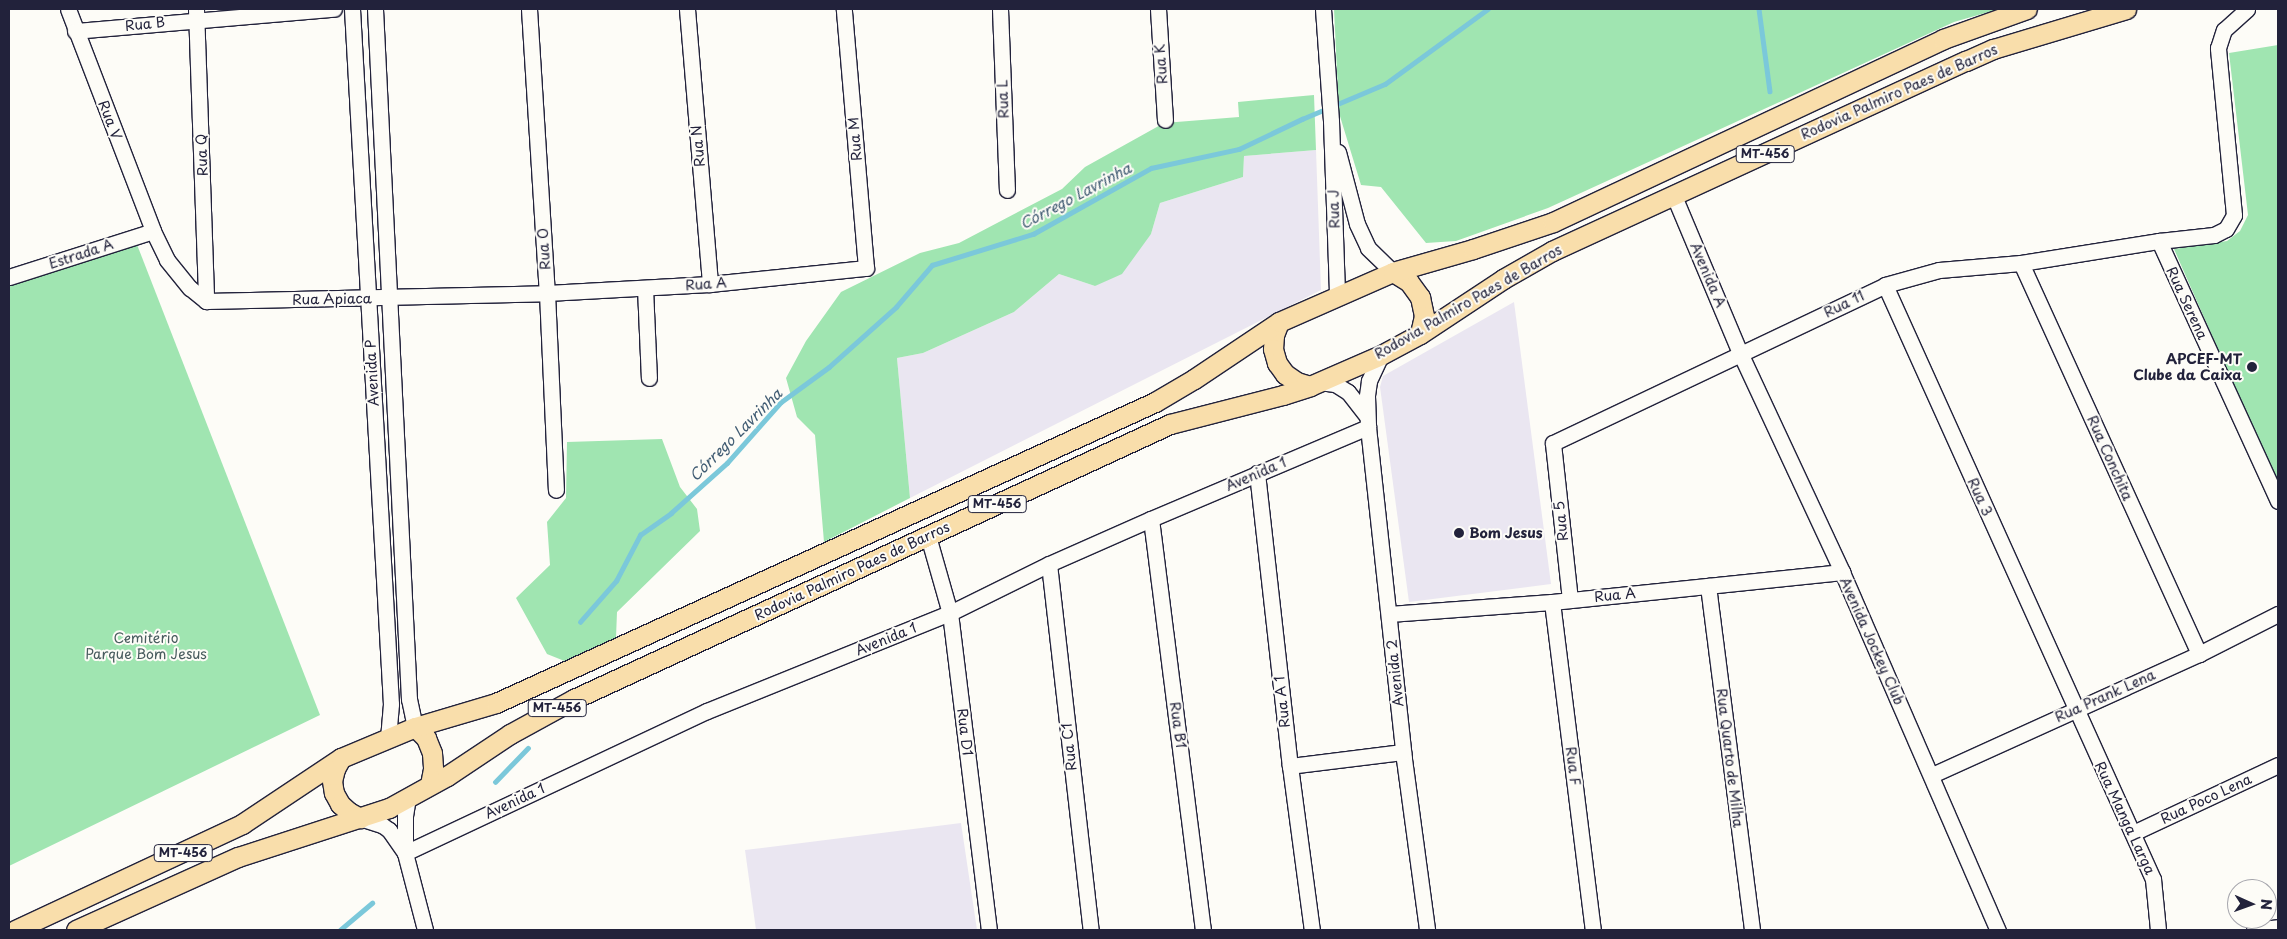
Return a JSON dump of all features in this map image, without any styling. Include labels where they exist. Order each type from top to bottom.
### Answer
[{"type":"main road","name":"Rodovia Palmiro Paes de Barros","points":[[15,930],[242,824],[341,758],[415,727],[496,703],[1156,402],[1279,322],[1393,272],[1473,249],[1553,222],[1943,39],[2027,9]]},
{"type":"main road","name":"Rodovia Palmiro Paes de Barros","points":[[76,930],[238,857],[389,808],[478,756],[510,734],[574,699],[1170,424],[1283,395],[1315,384],[1381,355],[1420,334],[1503,279],[1552,251],[1994,49],[2126,9]]},
{"type":"main road","points":[[1393,272],[1409,282],[1420,297],[1424,316],[1420,334]]},
{"type":"main road","points":[[1279,322],[1274,335],[1273,349],[1277,363],[1285,374],[1297,382],[1315,384]]},
{"type":"main road","points":[[415,727],[426,738],[432,753],[433,769],[430,785]]},
{"type":"main road","points":[[341,758],[335,769],[332,781],[334,793],[340,804],[360,818]]},
{"type":"street","name":"Rua V","points":[[68,9],[153,231]]},
{"type":"street","name":"Rua B","points":[[75,31],[197,14],[334,9]]},
{"type":"street","name":"Avenida P","points":[[352,9],[392,704],[388,737]]},
{"type":"street","name":"Avenida P","points":[[375,9],[409,699],[415,727]]},
{"type":"street","name":"Rua O","points":[[529,9],[547,293],[556,490]]},
{"type":"street","name":"Rua N","points":[[687,9],[710,284]]},
{"type":"street","name":"Rua M","points":[[844,9],[866,268]]},
{"type":"street","name":"Rua L","points":[[1000,9],[1006,190]]},
{"type":"street","name":"Rua K","points":[[1158,9],[1165,120]]},
{"type":"street","name":"Rua J","points":[[1323,9],[1331,121],[1337,297]]},
{"type":"street","name":"Rua 11","points":[[1553,442],[1741,355],[1885,284],[1939,270],[2021,262],[2159,241],[2214,235],[2226,229],[2234,215],[2218,48],[2224,30],[2247,9]]},
{"type":"street","name":"Rua Q","points":[[197,14],[206,301]]},
{"type":"street","name":"Rua J","points":[[1331,121],[1357,224],[1368,248],[1393,272]]},
{"type":"street","name":"Avenida A","points":[[1674,196],[1741,355]]},
{"type":"street","points":[[153,231],[167,260],[190,288],[206,301]]},
{"type":"street","name":"Estrada A","points":[[9,277],[153,231]]},
{"type":"street","name":"Rua Serena","points":[[2159,241],[2278,501]]},
{"type":"street","name":"Rua Conchita","points":[[2021,262],[2199,654]]},
{"type":"street","name":"Rua A","points":[[547,293],[710,284],[866,268]]},
{"type":"street","name":"Rua 3","points":[[1885,284],[2075,710]]},
{"type":"street","points":[[645,288],[649,378]]},
{"type":"street","name":"Rua Apiaca","points":[[206,301],[547,293]]},
{"type":"street","name":"Avenida 2","points":[[1381,355],[1369,381],[1368,422],[1403,752],[1427,930]]},
{"type":"street","name":"Avenida Jockey Club","points":[[1741,355],[1842,572],[1998,930]]},
{"type":"street","points":[[1315,384],[1335,384],[1348,392],[1368,422]]},
{"type":"street","name":"Avenida 1","points":[[405,853],[707,711],[950,613],[1049,564],[1368,422]]},
{"type":"street","name":"Rua 5","points":[[1553,442],[1570,600]]},
{"type":"street","name":"Rua A 1","points":[[1257,473],[1290,766],[1312,930]]},
{"type":"street","name":"Rua B1","points":[[1151,519],[1203,930]]},
{"type":"street","name":"Rua D1","points":[[928,536],[950,613],[989,930]]},
{"type":"street","name":"Rua C1","points":[[1049,564],[1091,930]]},
{"type":"street","name":"Rua A","points":[[1389,614],[1552,602],[1842,572]]},
{"type":"street","name":"Rua Quarto de Milha","points":[[1708,586],[1752,930]]},
{"type":"street","name":"Rua F","points":[[1552,602],[1593,930]]},
{"type":"street","name":"Rua Prank Lena","points":[[1932,775],[2199,654],[2278,614]]},
{"type":"street","name":"Rua Manga Larga","points":[[2075,710],[2154,879],[2158,930]]},
{"type":"street","points":[[1290,766],[1403,752]]},
{"type":"street","name":"Rua Poco Lena","points":[[2133,833],[2278,765]]},
{"type":"street","points":[[408,797],[405,815],[405,853],[425,930]]},
{"type":"street","points":[[360,818],[382,825],[389,830],[405,853]]},
{"type":"street","points":[[2254,930],[2278,927]]},
{"type":"shaded area","points":[[1316,150],[1321,290],[910,498],[897,358],[923,353],[1014,312],[1059,274],[1095,286],[1151,234],[1160,203],[1243,177],[1244,156]]},
{"type":"shaded area","points":[[1514,302],[1551,584],[1409,602],[1380,387],[1383,376]]},
{"type":"shaded area","points":[[961,823],[977,930],[756,930],[745,850]]},
{"type":"green space","points":[[1334,9],[1999,9],[1954,22],[1548,208],[1456,241],[1426,243],[1381,187],[1361,185],[1339,113]]},
{"type":"green space","name":"APCEF-MT Clube da Caixa","points":[[2278,45],[2278,486],[2174,249],[2227,241],[2240,231],[2248,215],[2229,53]]},
{"type":"green space","points":[[1314,95],[1316,150],[1244,156],[1243,177],[1160,203],[1151,234],[1122,274],[1095,286],[1059,274],[1014,312],[923,353],[897,358],[910,498],[824,542],[815,435],[797,417],[786,378],[806,341],[841,292],[920,253],[959,243],[1062,189],[1085,167],[1164,123],[1239,117],[1238,102]]},
{"type":"green space","name":"Cemitério Parque Bom Jesus","points":[[136,242],[320,715],[9,866],[9,283]]},
{"type":"green space","points":[[662,439],[680,487],[697,509],[700,531],[617,612],[616,638],[567,662],[547,654],[516,598],[550,565],[547,522],[566,498],[567,442]]},
{"type":"waterway","name":"Córrego Lavrinha","points":[[580,622],[616,581],[640,535],[671,513],[727,463],[781,402],[829,367],[896,307],[932,265],[1033,234],[1151,168],[1239,149],[1302,119],[1385,84],[1488,9]]},
{"type":"waterway","points":[[1759,9],[1770,91]]},
{"type":"waterway","name":"Córrego Lavrinha","points":[[495,782],[528,748]]},
{"type":"waterway","name":"Córrego Lavrinha","points":[[340,930],[372,903]]},
{"type":"place","name":"APCEF-MT Clube da Caixa","points":[[2252,367]]},
{"type":"place","name":"Bom Jesus","points":[[1459,533]]}]
